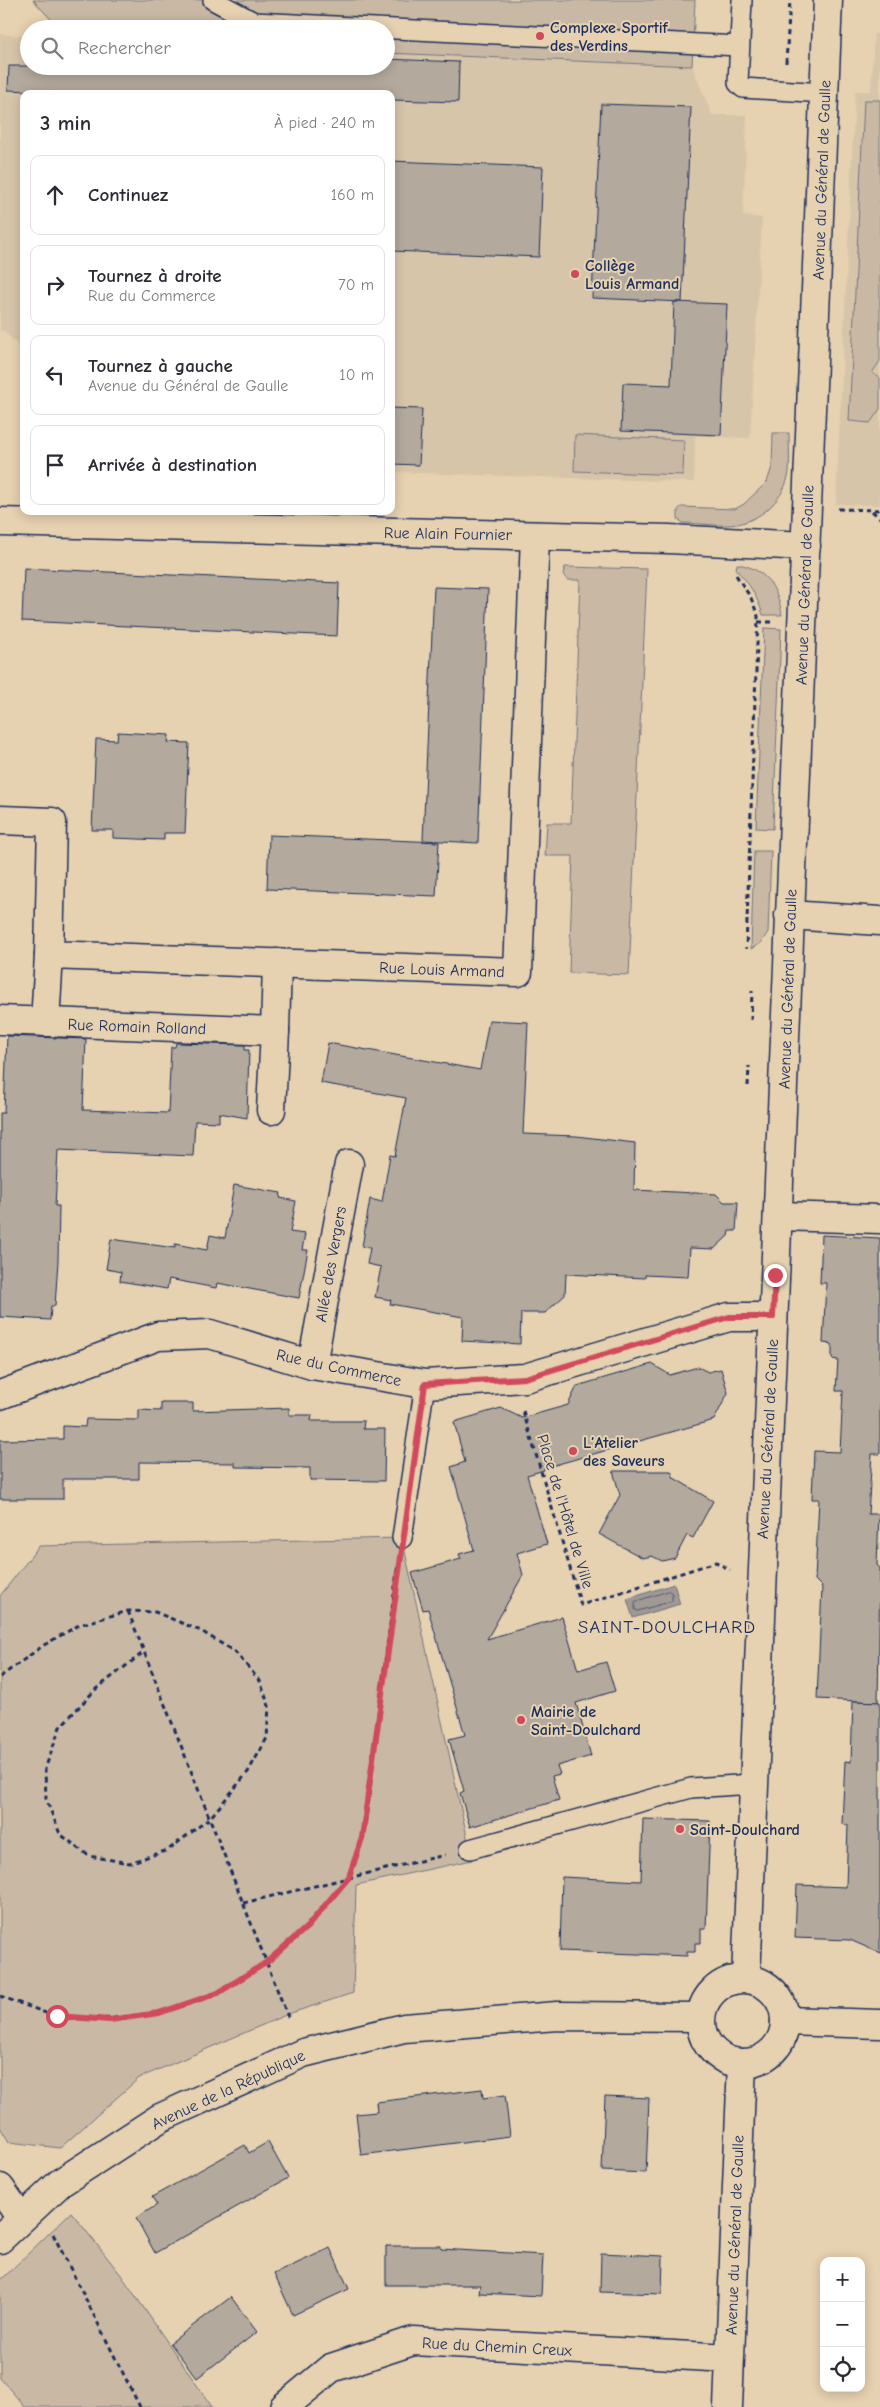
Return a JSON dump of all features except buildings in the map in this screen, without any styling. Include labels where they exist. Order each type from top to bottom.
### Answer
[{"type":"street","name":"Avenue du Général de Gaulle","points":[[746,1979],[828,0]]},
{"type":"street","name":"Rue Alain Fournier","points":[[0,522],[535,536],[806,546]]},
{"type":"street","name":"Rue Louis Armand","points":[[49,955],[518,972],[535,536]]},
{"type":"street","points":[[0,820],[52,822],[49,955],[45,1022]]},
{"type":"street","points":[[790,916],[880,921]]},
{"type":"street","points":[[271,1110],[277,963]]},
{"type":"street","name":"Rue Romain Rolland","points":[[0,1020],[274,1031]]},
{"type":"street","name":"Allée des Vergers","points":[[312,1364],[349,1164]]},
{"type":"street","points":[[778,1216],[880,1219]]},
{"type":"street","name":"Rue du Commerce","points":[[0,1395],[158,1336],[210,1334],[312,1364],[425,1384],[525,1378],[729,1317],[773,1317]]},
{"type":"street","points":[[746,1979],[761,1983],[774,1992],[783,2006],[786,2021],[780,2043],[764,2058],[742,2063],[725,2060],[711,2049],[702,2035],[700,2017],[704,2004],[715,1989],[732,1980],[746,1979]]},
{"type":"street","name":"Avenue de la République","points":[[0,2239],[60,2183],[160,2118],[303,2053],[404,2028],[557,2016],[700,2017]]},
{"type":"street","points":[[786,2021],[880,2024]]},
{"type":"street","name":"Avenue du Général de Gaulle","points":[[728,2407],[742,2063]]},
{"type":"street","points":[[0,2188],[21,2218]]},
{"type":"street","name":"Rue du Chemin Creux","points":[[284,2407],[331,2368],[413,2341],[729,2358]]},
{"type":"lane","points":[[212,0],[250,20]]},
{"type":"lane","points":[[742,0],[738,83],[743,88],[824,92]]},
{"type":"lane","points":[[395,29],[739,46]]},
{"type":"lane","points":[[402,1538],[425,1384]]},
{"type":"lane","points":[[470,1849],[691,1788],[753,1784]]},
{"type":"path","points":[[782,68],[788,61],[790,0]]},
{"type":"path","points":[[832,509],[880,510]]},
{"type":"path","points":[[871,510],[880,518]]},
{"type":"path","points":[[734,574],[751,598],[758,616],[746,949]]},
{"type":"path","points":[[751,1023],[752,991]]},
{"type":"path","name":"Place de l'Hôtel de Ville","points":[[513,1379],[581,1605],[716,1562],[737,1574]]},
{"type":"path","points":[[0,1996],[57,2016],[110,2020],[159,2013],[218,1993],[267,1962],[307,1927],[349,1877],[362,1838],[402,1538]]},
{"type":"path","points":[[0,1677],[44,1645],[79,1625],[128,1611],[155,1612],[201,1631],[235,1652],[260,1681],[269,1706],[267,1738],[248,1772],[210,1818],[168,1850],[129,1863],[89,1856],[60,1834],[46,1799],[45,1769],[60,1727],[96,1689],[144,1652]]},
{"type":"path","points":[[128,1611],[288,2016]]},
{"type":"path","points":[[244,1903],[470,1849]]},
{"type":"path","points":[[49,2226],[140,2407]]},
{"type":"shaded area","name":"Complexe Sportif des Verdins","points":[[33,0],[695,0],[692,66],[395,53],[395,20],[52,20]]},
{"type":"shaded area","name":"Collège Louis Armand","points":[[0,34],[20,36],[20,75],[395,75],[395,53],[692,66],[712,115],[747,115],[743,216],[762,218],[750,438],[695,436],[694,482],[395,472],[395,90],[20,90],[20,347],[4,331],[0,330]]},
{"type":"shaded area","points":[[874,34],[880,34],[880,505],[836,504],[855,91],[871,91]]},
{"type":"shaded area","points":[[864,100],[880,100],[880,361],[872,373],[880,378],[880,409],[870,423],[849,421]]},
{"type":"shaded area","points":[[773,433],[789,433],[789,472],[783,490],[771,506],[756,517],[730,525],[683,523],[678,519],[678,510],[681,507],[735,509],[744,504],[767,482],[772,467]]},
{"type":"shaded area","points":[[575,435],[684,440],[683,475],[574,471]]},
{"type":"shaded area","points":[[737,564],[755,570],[768,581],[777,596],[782,615],[763,615],[759,602],[736,570]]},
{"type":"shaded area","points":[[565,567],[647,569],[629,975],[569,973],[573,856],[545,856],[547,823],[571,823],[580,580],[567,580],[563,574]]},
{"type":"shaded area","points":[[764,628],[781,629],[773,829],[756,828]]},
{"type":"shaded area","points":[[754,851],[771,851],[768,932],[761,943],[751,949]]},
{"type":"shaded area","points":[[402,1538],[472,1860],[356,1885],[353,1993],[288,2014],[139,2078],[60,2148],[9,2142],[0,2127],[0,1596],[39,1546]]},
{"type":"shaded area","points":[[71,2212],[121,2275],[212,2407],[25,2407],[0,2378],[0,2281]]},
{"type":"water","points":[[674,1584],[680,1604],[633,1618],[627,1599]]},
{"type":"place","name":"Complexe Sportif des Verdins","points":[[540,36]]},
{"type":"place","name":"Collège Louis Armand","points":[[575,274]]},
{"type":"place","name":"L’Atelier des Saveurs","points":[[573,1451]]},
{"type":"place","name":"Mairie de Saint-Doulchard","points":[[521,1720]]},
{"type":"place","name":"Saint-Doulchard","points":[[680,1829]]},
{"type":"district","name":"SAINT-DOULCHARD","points":[[667,1626]]},
{"type":"route","points":[[57,2016],[110,2020],[159,2013],[218,1993],[267,1962],[307,1927],[349,1877],[362,1838],[402,1538],[425,1384],[525,1378],[729,1317],[773,1317],[775,1275]]}]
